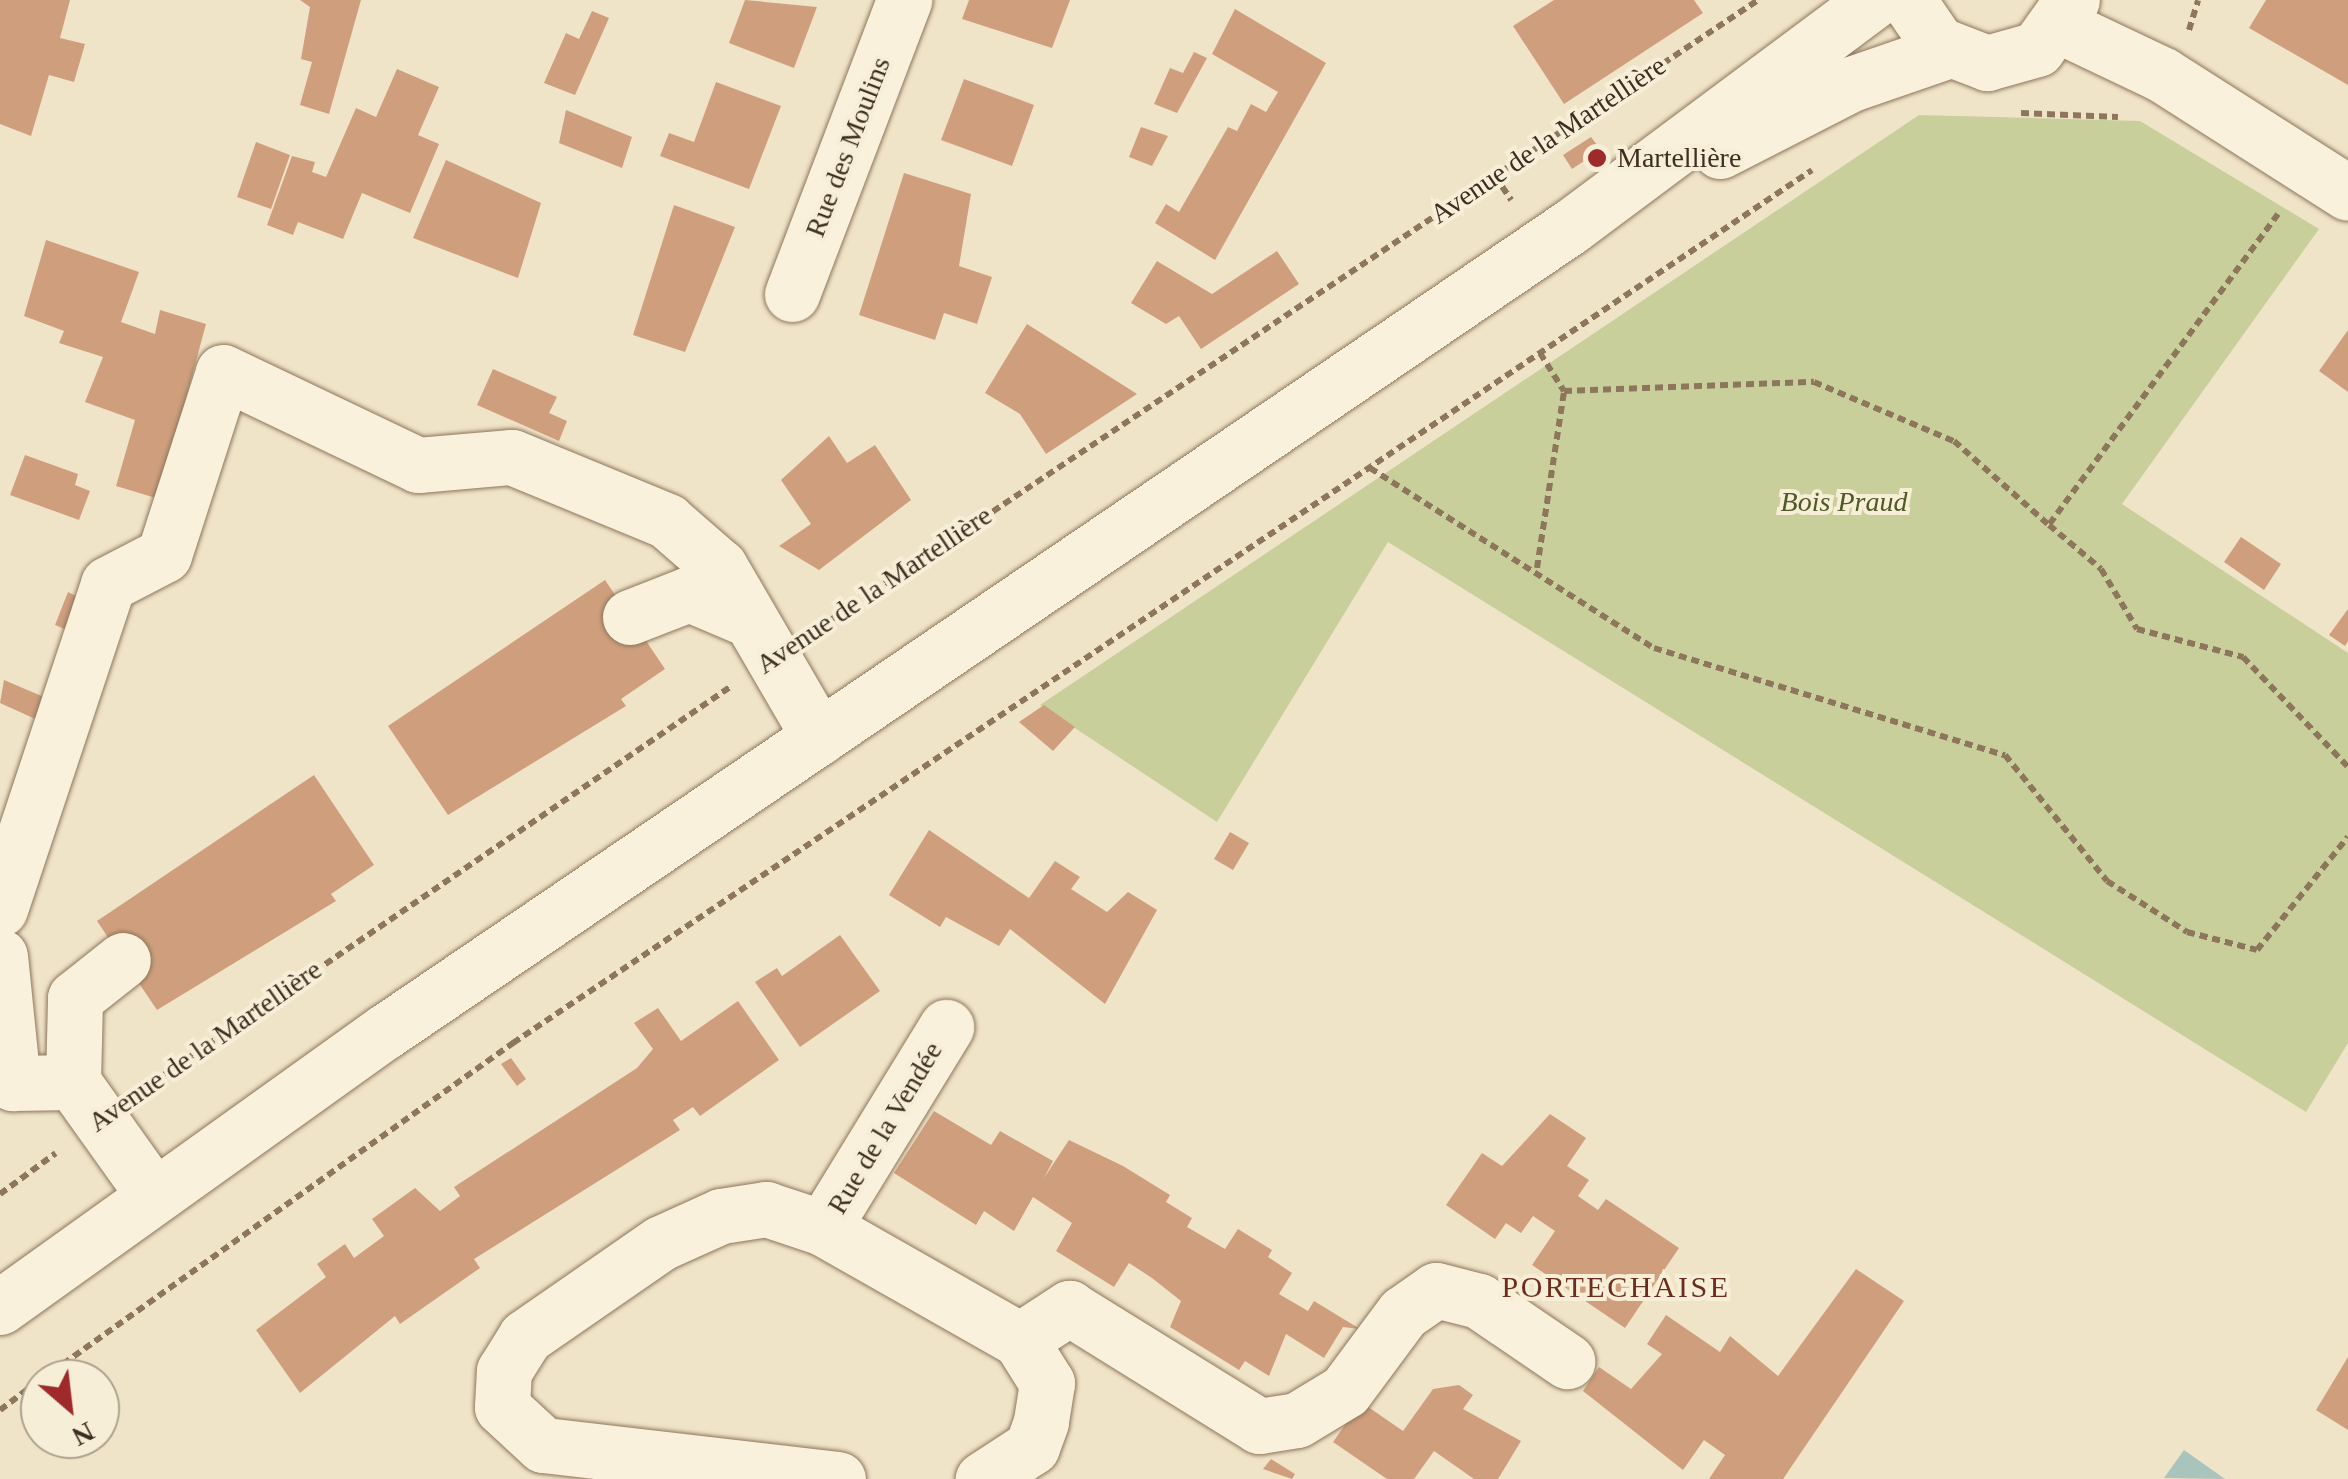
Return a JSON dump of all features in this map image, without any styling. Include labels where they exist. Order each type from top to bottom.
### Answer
[{"type":"street","name":"Rue des Moulins","points":[[792,294],[904,0]]},
{"type":"street","points":[[0,1307],[153,1194],[819,737],[1545,217],[1875,0]]},
{"type":"street","points":[[1908,0],[1947,51]]},
{"type":"street","points":[[1545,217],[1851,84],[1947,51],[2008,61],[2066,13],[2330,181]]},
{"type":"street","points":[[0,908],[108,584],[164,555],[224,372],[418,465],[512,457],[667,521],[720,567],[819,737]]},
{"type":"street","points":[[630,617],[689,594],[760,639]]},
{"type":"street","points":[[0,956],[13,1083],[87,1100]]},
{"type":"street","points":[[122,960],[76,998],[87,1100],[153,1194]]},
{"type":"street","name":"Rue de la Vendée","points":[[824,1228],[946,1028]]},
{"type":"street","name":"Rue de la Vendée","points":[[838,1479],[662,1470],[544,1446],[520,1432],[502,1408],[504,1371],[525,1337],[660,1244],[721,1216],[766,1209],[824,1228],[1020,1340],[1047,1383],[1041,1422],[1032,1447],[982,1479]]},
{"type":"street","points":[[1020,1340],[1069,1308],[1259,1426],[1297,1420],[1345,1391],[1403,1313],[1436,1290],[1478,1301],[1567,1361]]},
{"type":"path","name":"Avenue de la Martellière","points":[[0,1194],[87,1100],[760,639],[1495,176],[1758,0]]},
{"type":"path","points":[[2002,112],[2138,118],[2163,74]]},
{"type":"path","points":[[70,1359],[513,1043],[1827,160]]},
{"type":"path","points":[[1495,176],[1545,217]]},
{"type":"path","points":[[2048,525],[2330,181]]},
{"type":"path","points":[[1537,568],[1564,391],[1540,353]]},
{"type":"path","points":[[1564,391],[1814,382],[1954,440],[2102,569],[2137,629],[2243,657],[2348,767]]},
{"type":"path","points":[[1369,468],[1537,568],[1654,648],[2006,755],[2107,881],[2188,932],[2257,950],[2348,837]]},
{"type":"green space","name":"Bois Praud","points":[[1919,115],[2140,121],[2319,229],[2122,504],[2348,653],[2348,1043],[2306,1112],[1388,542],[1217,822],[1040,705]]},
{"type":"water","points":[[2184,1450],[2225,1479],[2164,1478]]},
{"type":"building","points":[[0,0],[70,0],[60,38],[85,44],[74,82],[49,75],[31,136],[0,124]]},
{"type":"building","points":[[300,0],[361,0],[329,114],[300,105],[312,62],[301,59],[310,7]]},
{"type":"building","points":[[745,0],[817,7],[794,68],[729,43]]},
{"type":"building","points":[[969,0],[1070,0],[1052,48],[962,19]]},
{"type":"building","points":[[1554,0],[1694,0],[1703,13],[1564,104],[1513,26]]},
{"type":"building","points":[[2266,0],[2348,0],[2348,85],[2249,28]]},
{"type":"building","points":[[1235,9],[1326,63],[1215,260],[1155,223],[1166,204],[1179,212],[1228,127],[1237,131],[1251,104],[1266,112],[1278,92],[1212,54]]},
{"type":"building","points":[[592,11],[609,18],[575,95],[544,83],[566,33],[579,39]]},
{"type":"building","points":[[1194,52],[1207,58],[1177,113],[1154,104],[1170,68],[1183,73]]},
{"type":"building","points":[[397,69],[439,87],[418,135],[439,144],[410,213],[362,193],[343,239],[298,222],[293,235],[267,225],[292,156],[315,162],[312,172],[326,177],[356,108],[376,117]]},
{"type":"building","points":[[964,79],[1034,105],[1012,166],[941,140]]},
{"type":"building","points":[[716,82],[781,106],[749,189],[660,156],[669,133],[694,142]]},
{"type":"building","points":[[566,110],[632,137],[622,168],[559,143]]},
{"type":"building","points":[[1141,127],[1168,136],[1152,166],[1129,157]]},
{"type":"building","points":[[1591,137],[1601,150],[1572,169],[1563,155]]},
{"type":"building","points":[[256,142],[290,155],[271,209],[237,197]]},
{"type":"building","points":[[446,160],[541,203],[518,278],[413,238]]},
{"type":"building","points":[[904,173],[971,194],[959,266],[992,277],[977,324],[944,313],[935,340],[859,315]]},
{"type":"building","points":[[674,205],[735,227],[685,352],[633,335]]},
{"type":"building","points":[[46,240],[139,272],[121,322],[155,334],[160,310],[206,324],[159,499],[116,486],[135,420],[85,402],[103,357],[59,343],[64,331],[24,316]]},
{"type":"building","points":[[1277,251],[1299,284],[1201,349],[1179,316],[1166,324],[1131,303],[1157,261],[1212,294]]},
{"type":"building","points":[[1027,324],[1137,394],[1046,454],[1020,414],[985,393]]},
{"type":"building","points":[[2348,330],[2348,392],[2319,371]]},
{"type":"building","points":[[493,369],[557,397],[549,413],[567,421],[559,441],[477,405]]},
{"type":"building","points":[[829,436],[847,463],[875,445],[911,500],[819,570],[779,546],[811,524],[781,480]]},
{"type":"building","points":[[25,455],[78,474],[75,485],[90,491],[79,520],[10,495]]},
{"type":"building","points":[[2241,537],[2281,564],[2264,590],[2224,562]]},
{"type":"building","points":[[605,580],[665,669],[621,699],[626,706],[448,815],[388,726]]},
{"type":"building","points":[[68,592],[86,601],[74,633],[55,625]]},
{"type":"building","points":[[2348,609],[2348,641],[2345,646],[2329,635]]},
{"type":"building","points":[[4,680],[51,700],[42,722],[0,703]]},
{"type":"building","points":[[1044,705],[1075,727],[1053,751],[1019,722]]},
{"type":"building","points":[[314,775],[374,865],[331,894],[336,901],[157,1010],[97,921]]},
{"type":"building","points":[[929,830],[1029,898],[1055,861],[1080,877],[1071,889],[1107,912],[1128,892],[1157,910],[1105,1004],[1010,929],[999,946],[946,917],[940,927],[889,895]]},
{"type":"building","points":[[1230,832],[1249,843],[1233,870],[1214,859]]},
{"type":"building","points":[[840,935],[880,991],[800,1047],[755,982],[777,968],[782,976]]},
{"type":"building","points":[[738,1001],[779,1060],[700,1116],[693,1107],[673,1120],[680,1130],[474,1259],[480,1268],[400,1324],[395,1316],[300,1393],[256,1330],[326,1277],[317,1264],[345,1244],[354,1258],[384,1236],[372,1219],[415,1188],[440,1211],[460,1196],[454,1187],[637,1068],[653,1049],[634,1023],[658,1008],[681,1041]]},
{"type":"building","points":[[511,1058],[526,1079],[517,1086],[501,1064]]},
{"type":"building","points":[[934,1111],[991,1145],[1000,1131],[1053,1161],[1044,1178],[1069,1140],[1123,1166],[1170,1195],[1166,1202],[1192,1218],[1187,1227],[1225,1249],[1238,1229],[1272,1250],[1268,1257],[1292,1273],[1279,1294],[1308,1311],[1314,1301],[1360,1329],[1343,1327],[1324,1358],[1286,1334],[1269,1376],[1245,1361],[1239,1370],[1170,1327],[1181,1301],[1129,1263],[1114,1287],[1056,1251],[1072,1223],[1033,1197],[1014,1231],[984,1211],[976,1225],[894,1173]]},
{"type":"building","points":[[1550,1114],[1586,1138],[1567,1166],[1589,1180],[1578,1196],[1598,1210],[1606,1199],[1679,1248],[1625,1328],[1532,1265],[1555,1231],[1533,1216],[1521,1233],[1506,1223],[1495,1239],[1446,1205],[1482,1153],[1502,1166]]},
{"type":"building","points":[[1856,1269],[1904,1301],[1783,1479],[1709,1479],[1725,1455],[1704,1440],[1683,1470],[1583,1391],[1599,1367],[1631,1389],[1662,1354],[1647,1344],[1666,1315],[1720,1352],[1730,1336],[1778,1376]]},
{"type":"building","points":[[2348,1357],[2348,1430],[2316,1410]]},
{"type":"building","points":[[1459,1385],[1473,1395],[1463,1409],[1521,1441],[1498,1479],[1474,1479],[1434,1451],[1414,1479],[1387,1479],[1333,1442],[1361,1402],[1403,1431],[1433,1389]]},
{"type":"building","points":[[1271,1459],[1295,1474],[1292,1479],[1263,1469]]},
{"type":"place","name":"Martellière","points":[[1597,158]]},
{"type":"district","name":"PORTECHAISE","points":[[1616,1287]]}]
